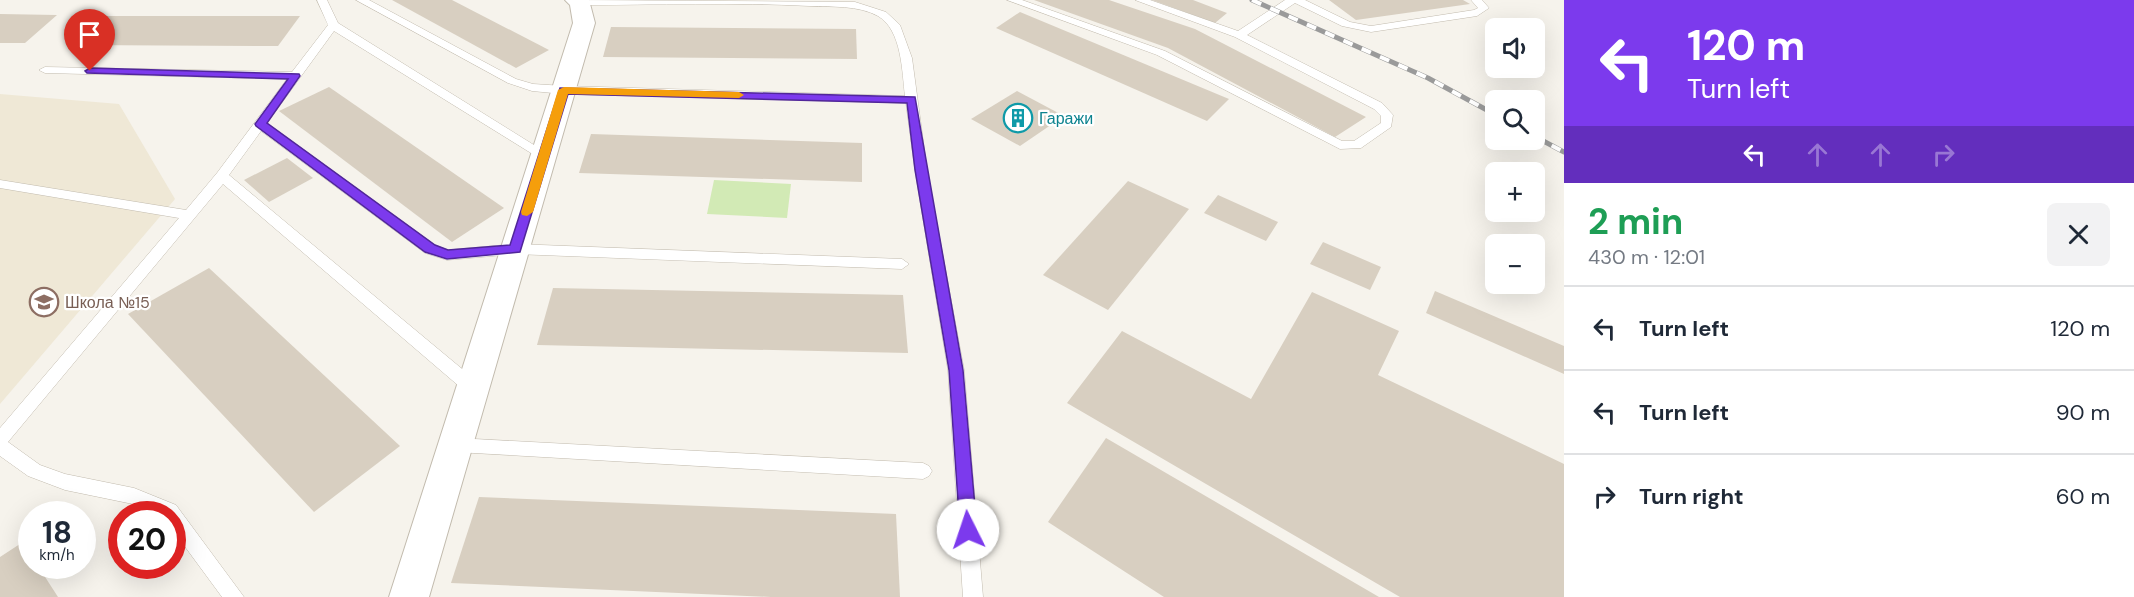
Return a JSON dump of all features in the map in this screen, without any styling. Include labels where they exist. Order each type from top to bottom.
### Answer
[{"type":"street","points":[[409,597],[584,23],[578,1]]},
{"type":"lane","points":[[322,0],[333,25],[544,155]]},
{"type":"lane","points":[[361,0],[512,81],[532,87],[564,90],[912,100]]},
{"type":"lane","points":[[1012,0],[1161,53],[1340,145],[1357,145],[1387,124],[1387,115],[1378,106],[1239,35],[1140,0]]},
{"type":"lane","points":[[1239,35],[1294,0],[1346,24],[1371,28],[1477,13],[1484,8],[1476,0]]},
{"type":"lane","points":[[578,1],[776,1],[855,5],[882,15],[897,27],[906,58],[921,170],[956,370],[973,597]]},
{"type":"lane","points":[[0,440],[222,176],[333,25]]},
{"type":"lane","points":[[45,70],[295,76]]},
{"type":"lane","points":[[260,124],[430,249],[447,255],[515,249],[902,264]]},
{"type":"lane","points":[[222,176],[473,388]]},
{"type":"lane","points":[[0,184],[189,215]]},
{"type":"lane","points":[[456,445],[922,471]]},
{"type":"lane","points":[[0,446],[34,471],[65,482],[134,496],[170,511],[234,597]]},
{"type":"shaded area","name":"Школа №15","points":[[0,94],[119,104],[175,199],[0,404]]},
{"type":"green space","points":[[714,180],[791,184],[787,218],[707,214]]},
{"type":"building","points":[[392,0],[452,0],[549,50],[516,68]]},
{"type":"building","points":[[1034,0],[1109,0],[1195,29],[1366,117],[1335,137],[1168,48]]},
{"type":"building","points":[[1152,0],[1193,0],[1227,13],[1215,23]]},
{"type":"building","points":[[1329,0],[1463,0],[1470,4],[1356,20]]},
{"type":"building","points":[[1020,12],[1229,99],[1207,121],[996,28]]},
{"type":"building","points":[[0,14],[57,15],[25,43],[0,43]]},
{"type":"building","points":[[104,16],[300,16],[278,46],[74,45]]},
{"type":"building","points":[[611,27],[856,29],[857,59],[603,57]]},
{"type":"building","points":[[329,87],[504,208],[452,242],[279,111]]},
{"type":"building","name":"Гаражи","points":[[1017,91],[1064,116],[1020,146],[971,119]]},
{"type":"building","points":[[591,134],[862,143],[862,182],[579,173]]},
{"type":"building","points":[[287,158],[313,178],[269,202],[244,180]]},
{"type":"building","points":[[1128,181],[1189,209],[1108,310],[1043,275]]},
{"type":"building","points":[[1218,195],[1278,222],[1266,241],[1204,213]]},
{"type":"building","points":[[1323,242],[1381,267],[1370,290],[1310,264]]},
{"type":"building","points":[[209,268],[400,446],[314,512],[128,314]]},
{"type":"building","points":[[553,288],[903,295],[908,353],[537,345]]},
{"type":"building","points":[[1435,291],[1564,346],[1564,374],[1426,313]]},
{"type":"building","points":[[1312,292],[1399,331],[1378,375],[1564,464],[1564,597],[1400,597],[1067,403],[1122,331],[1251,399]]},
{"type":"building","points":[[1106,438],[1379,597],[1164,597],[1048,522]]},
{"type":"building","points":[[479,497],[896,514],[900,597],[771,597],[451,583]]},
{"type":"building","points":[[18,545],[18,579],[46,579],[58,597],[0,597],[0,557]]},
{"type":"railway","points":[[1252,0],[1428,78],[1485,109]]},
{"type":"railway","points":[[1545,142],[1564,152]]},
{"type":"slow traffic","points":[[527,212],[564,90],[739,95]]},
{"type":"place","name":"Гаражи","points":[[1018,118]]},
{"type":"place","name":"Школа №15","points":[[44,302]]},
{"type":"route","points":[[90,71],[295,76],[260,124],[430,249],[447,255],[515,249],[564,90],[912,100],[921,170],[956,370],[968,530]]}]
